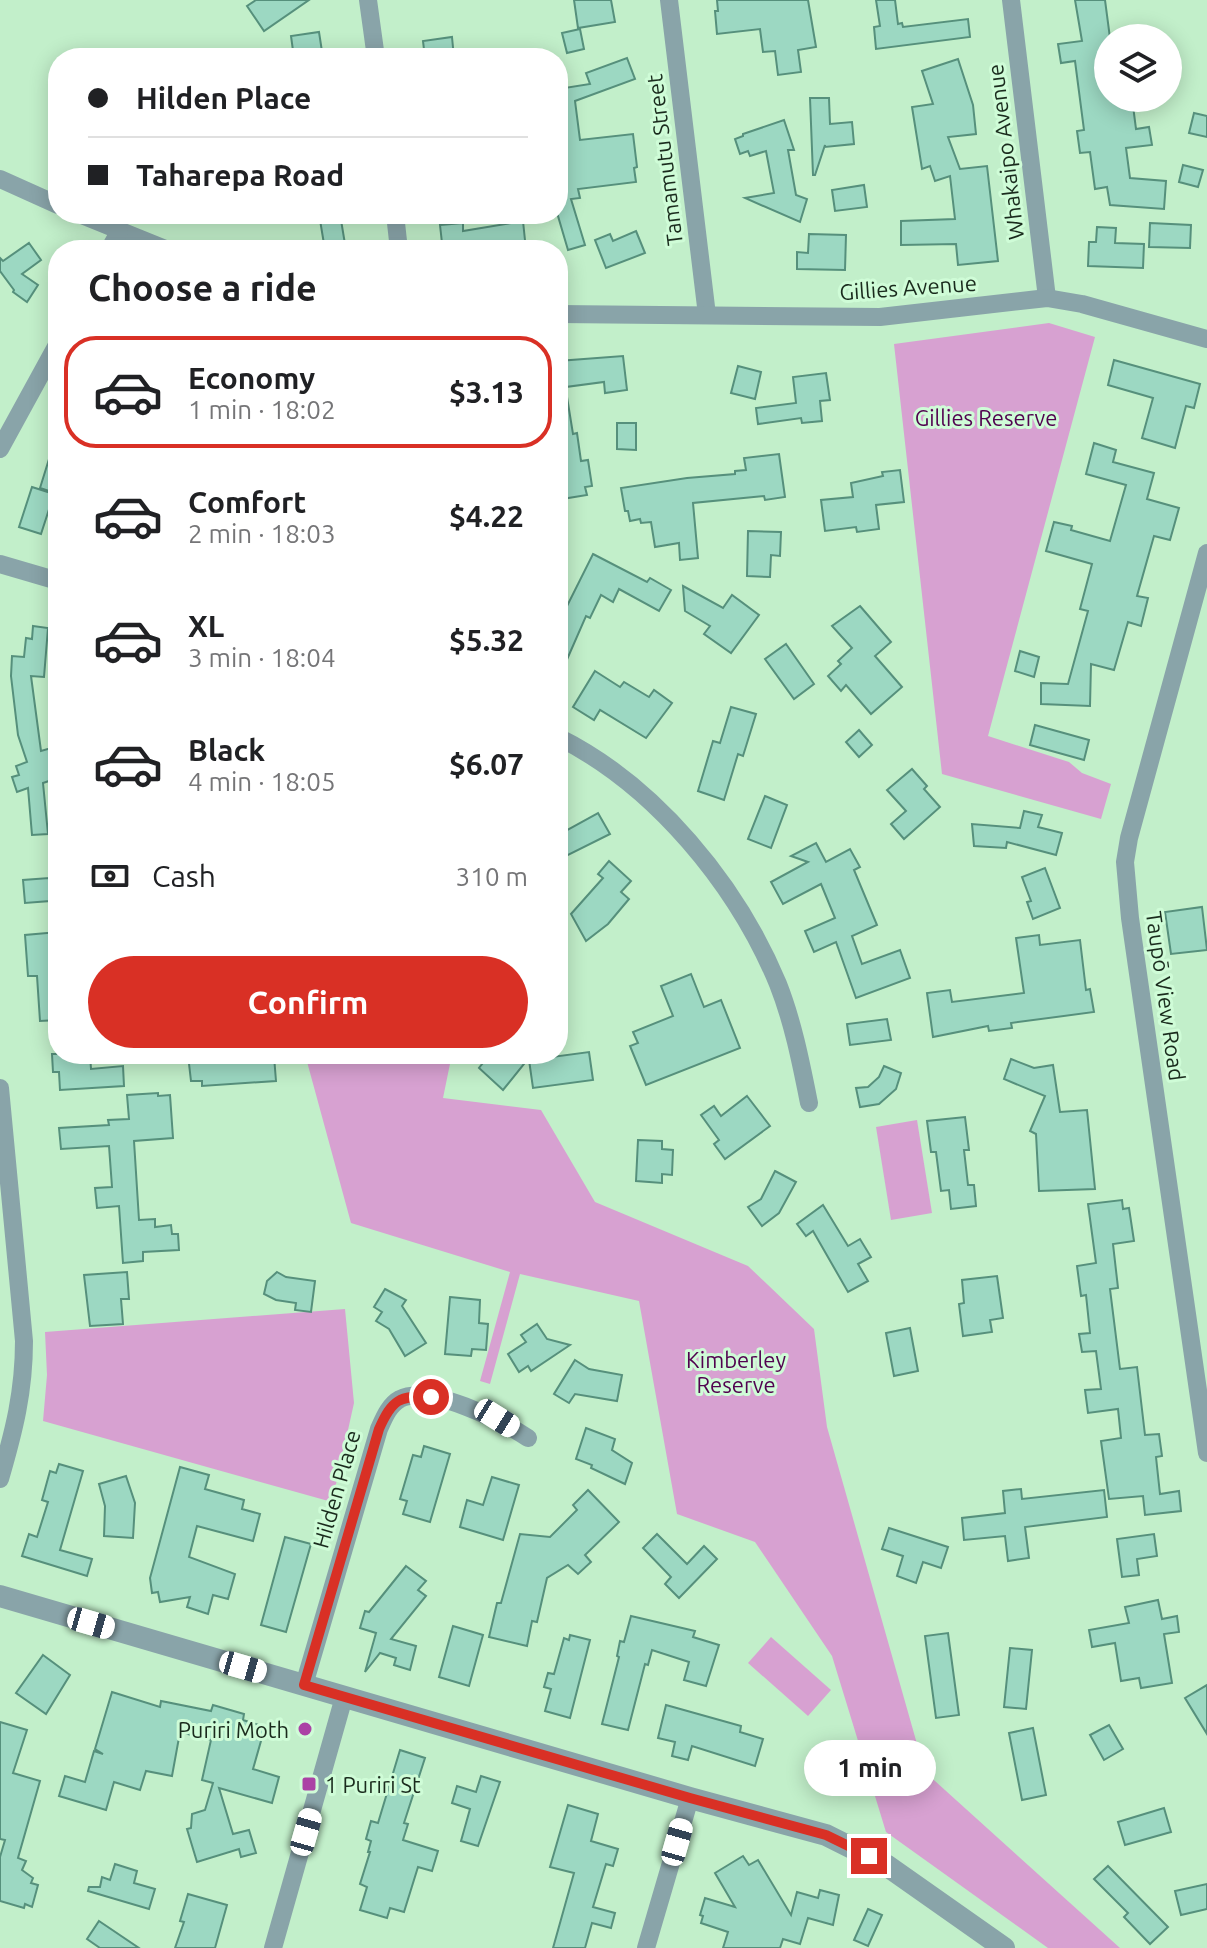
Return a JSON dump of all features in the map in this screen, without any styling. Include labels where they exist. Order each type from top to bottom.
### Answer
[{"type":"street","points":[[368,0],[375,48]]},
{"type":"street","name":"Tamamutu Street","points":[[669,0],[707,315]]},
{"type":"street","name":"Whakaipo Avenue","points":[[1011,0],[1047,298]]},
{"type":"street","points":[[0,179],[48,201]]},
{"type":"street","points":[[101,224],[141,240]]},
{"type":"street","points":[[115,240],[119,232]]},
{"type":"street","name":"Gillies Avenue","points":[[568,314],[880,317],[1047,298],[1082,304],[1207,339]]},
{"type":"street","points":[[0,449],[48,361]]},
{"type":"street","name":"Taupō View Road","points":[[1207,553],[1136,811],[1125,862],[1130,918],[1207,1453]]},
{"type":"street","points":[[0,564],[48,578]]},
{"type":"street","points":[[568,742],[619,775],[654,807],[721,880],[740,909],[778,985],[795,1038],[809,1103]]},
{"type":"street","points":[[0,1088],[24,1341],[24,1373],[20,1406],[0,1479]]},
{"type":"street","name":"Hilden Place","points":[[304,1685],[379,1429],[387,1411],[398,1400],[411,1396],[431,1397],[497,1418],[528,1438]]},
{"type":"street","points":[[0,1596],[826,1835],[886,1865],[1004,1948]]},
{"type":"street","points":[[273,1948],[344,1697]]},
{"type":"street","points":[[646,1948],[690,1798]]},
{"type":"green space","name":"Gillies Reserve","points":[[1049,323],[1095,337],[988,736],[1069,762],[1082,773],[1111,784],[1101,819],[942,774],[894,344]]},
{"type":"green space","name":"Kimberley Reserve","points":[[308,1064],[450,1064],[443,1098],[541,1110],[595,1202],[748,1266],[814,1329],[827,1427],[925,1772],[1120,1948],[1048,1948],[886,1832],[832,1656],[755,1542],[677,1514],[639,1301],[520,1274],[490,1384],[480,1381],[510,1272],[351,1223]]},
{"type":"green space","points":[[917,1120],[932,1213],[891,1220],[876,1127]]},
{"type":"green space","points":[[345,1309],[354,1403],[332,1502],[43,1421],[47,1375],[45,1332]]},
{"type":"green space","points":[[771,1637],[831,1690],[808,1716],[748,1663]]},
{"type":"building","points":[[256,0],[309,0],[264,31],[247,6]]},
{"type":"building","points":[[574,0],[611,0],[615,22],[578,28]]},
{"type":"building","points":[[717,0],[808,0],[816,47],[798,50],[801,72],[778,75],[775,51],[763,52],[760,29],[717,34]]},
{"type":"building","points":[[876,0],[895,0],[898,24],[902,23],[903,27],[968,19],[970,37],[876,49],[874,27],[880,26]]},
{"type":"building","points":[[1075,0],[1105,0],[1108,24],[1094,24],[1094,112],[1134,112],[1136,129],[1149,127],[1152,145],[1126,148],[1130,178],[1166,181],[1164,209],[1110,205],[1107,187],[1095,189],[1090,152],[1080,153],[1077,131],[1084,130],[1075,61],[1061,63],[1058,44],[1082,41]]},
{"type":"building","points":[[580,29],[584,49],[568,53],[562,33]]},
{"type":"building","points":[[319,32],[321,48],[293,48],[291,36]]},
{"type":"building","points":[[452,37],[453,48],[424,48],[423,41]]},
{"type":"building","points":[[627,58],[635,79],[575,101],[580,140],[633,134],[636,182],[578,189],[580,198],[571,199],[585,245],[568,250],[568,240],[565,240],[560,224],[568,224],[568,87],[590,84],[586,73]]},
{"type":"building","points":[[958,59],[973,105],[976,134],[948,137],[960,169],[987,166],[998,261],[958,265],[956,244],[901,245],[901,221],[955,219],[950,176],[935,181],[930,166],[922,169],[912,107],[933,104],[922,71]]},
{"type":"building","points":[[810,98],[829,98],[830,124],[852,122],[854,144],[825,145],[815,175],[813,175]]},
{"type":"building","points":[[1194,113],[1207,116],[1207,137],[1189,133]]},
{"type":"building","points":[[784,120],[794,150],[788,150],[796,195],[807,199],[800,222],[745,198],[774,193],[766,151],[750,156],[748,151],[740,154],[735,139]]},
{"type":"building","points":[[1183,165],[1203,170],[1198,187],[1179,182]]},
{"type":"building","points":[[864,185],[867,207],[835,211],[832,190]]},
{"type":"building","points":[[1150,223],[1191,225],[1190,248],[1149,247]]},
{"type":"building","points":[[321,224],[342,224],[344,240],[323,240]]},
{"type":"building","points":[[463,224],[463,231],[523,224],[525,240],[442,240],[440,225]]},
{"type":"building","points":[[1097,227],[1116,228],[1115,243],[1144,244],[1143,268],[1088,266],[1089,242],[1096,242]]},
{"type":"building","points":[[636,231],[645,253],[606,268],[595,240],[610,234],[613,241]]},
{"type":"building","points":[[809,234],[846,235],[845,270],[797,269],[797,252],[808,253]]},
{"type":"building","points":[[29,243],[41,260],[22,274],[38,285],[27,302],[13,292],[0,271],[0,258],[3,261]]},
{"type":"building","points":[[623,356],[627,390],[605,393],[604,382],[568,387],[568,360]]},
{"type":"building","points":[[1114,360],[1200,384],[1194,408],[1186,406],[1175,448],[1142,438],[1153,398],[1108,385]]},
{"type":"building","points":[[738,366],[761,372],[755,399],[731,393]]},
{"type":"building","points":[[826,373],[830,400],[820,401],[822,421],[802,423],[801,418],[758,424],[756,408],[796,403],[793,377]]},
{"type":"building","points":[[568,403],[581,461],[588,460],[592,486],[585,487],[587,495],[568,498]]},
{"type":"building","points":[[617,423],[636,423],[636,450],[617,449]]},
{"type":"building","points":[[1094,443],[1116,450],[1113,462],[1154,473],[1147,499],[1179,508],[1170,540],[1154,536],[1137,596],[1148,598],[1141,626],[1128,622],[1114,670],[1091,664],[1090,706],[1041,704],[1041,683],[1068,684],[1088,611],[1080,609],[1092,564],[1046,551],[1054,522],[1110,541],[1126,485],[1086,474]]},
{"type":"building","points":[[779,454],[785,497],[693,503],[698,558],[680,560],[679,543],[655,547],[651,522],[641,523],[640,519],[630,521],[628,511],[625,511],[621,488],[735,474],[735,471],[746,470],[744,458]]},
{"type":"building","points":[[48,462],[48,491],[40,488]]},
{"type":"building","points":[[900,470],[904,502],[876,505],[879,529],[857,532],[856,527],[825,531],[821,500],[853,497],[851,483],[883,476],[882,472]]},
{"type":"building","points":[[32,487],[48,492],[48,512],[41,534],[19,527]]},
{"type":"building","points":[[748,531],[781,532],[780,556],[771,555],[770,577],[747,576]]},
{"type":"building","points":[[593,554],[647,582],[650,578],[671,590],[659,611],[619,589],[613,602],[601,595],[590,618],[586,616],[568,657],[568,604]]},
{"type":"building","points":[[683,586],[723,608],[732,595],[759,615],[731,653],[704,634],[710,626],[685,611]]},
{"type":"building","points":[[860,606],[891,642],[875,656],[902,687],[871,714],[846,685],[841,691],[828,676],[852,648],[832,626]]},
{"type":"building","points":[[33,626],[48,628],[44,677],[31,676],[41,751],[48,749],[48,781],[43,783],[48,834],[32,835],[28,788],[17,792],[12,777],[19,775],[16,766],[27,762],[18,735],[11,676],[12,656],[24,657],[26,638],[32,639]]},
{"type":"building","points":[[786,644],[814,684],[794,699],[765,659]]},
{"type":"building","points":[[1020,651],[1039,657],[1034,677],[1015,671]]},
{"type":"building","points":[[595,671],[620,687],[624,682],[649,697],[654,690],[672,703],[646,738],[600,710],[594,720],[573,707]]},
{"type":"building","points":[[731,707],[756,714],[743,756],[738,754],[724,800],[698,791],[713,741],[720,743]]},
{"type":"building","points":[[1035,725],[1089,740],[1084,760],[1030,745]]},
{"type":"building","points":[[859,730],[872,745],[859,757],[846,742]]},
{"type":"building","points":[[912,769],[940,807],[904,839],[891,824],[906,811],[887,790]]},
{"type":"building","points":[[765,796],[787,805],[771,848],[748,839]]},
{"type":"building","points":[[1024,811],[1042,815],[1038,827],[1062,833],[1056,855],[1007,842],[1006,848],[974,846],[972,824],[1020,828]]},
{"type":"building","points":[[598,813],[610,834],[568,855],[568,830]]},
{"type":"building","points":[[816,843],[826,862],[850,849],[860,867],[854,870],[877,925],[852,936],[862,964],[900,950],[910,978],[856,998],[836,942],[814,952],[805,931],[835,918],[821,884],[783,904],[771,882],[808,862],[791,856]]},
{"type":"building","points":[[609,861],[631,881],[621,892],[629,899],[608,924],[586,941],[571,914],[603,878],[598,874]]},
{"type":"building","points":[[1045,868],[1060,908],[1033,919],[1027,902],[1031,901],[1022,877]]},
{"type":"building","points":[[48,878],[48,901],[25,903],[23,880]]},
{"type":"building","points":[[1202,907],[1207,950],[1171,954],[1165,912]]},
{"type":"building","points":[[48,933],[48,1021],[40,1021],[37,976],[28,976],[25,935]]},
{"type":"building","points":[[1039,935],[1040,945],[1080,940],[1086,990],[1090,989],[1094,1012],[1011,1023],[1012,1028],[989,1031],[988,1026],[933,1037],[927,993],[950,990],[952,1002],[1024,993],[1016,938]]},
{"type":"building","points":[[691,974],[704,1007],[721,1000],[740,1048],[646,1085],[630,1046],[638,1043],[633,1032],[673,1016],[661,986]]},
{"type":"building","points":[[887,1019],[891,1040],[850,1045],[847,1024]]},
{"type":"building","points":[[589,1052],[593,1080],[533,1088],[530,1064],[568,1064],[568,1055]]},
{"type":"building","points":[[1011,1059],[1034,1068],[1053,1065],[1060,1112],[1087,1110],[1095,1189],[1039,1191],[1036,1134],[1030,1131],[1045,1096],[1004,1079]]},
{"type":"building","points":[[53,1064],[91,1064],[91,1069],[123,1066],[124,1086],[60,1090],[59,1072],[53,1072]]},
{"type":"building","points":[[189,1064],[275,1064],[276,1081],[202,1086],[202,1081],[191,1081]]},
{"type":"building","points":[[482,1064],[524,1064],[503,1090],[479,1068]]},
{"type":"building","points":[[884,1066],[901,1073],[896,1089],[879,1104],[860,1107],[856,1088],[868,1087],[879,1077]]},
{"type":"building","points":[[158,1093],[158,1096],[170,1095],[173,1138],[134,1141],[139,1220],[155,1219],[155,1227],[171,1225],[172,1234],[178,1234],[179,1250],[143,1252],[143,1261],[123,1263],[119,1206],[97,1208],[95,1188],[112,1187],[109,1146],[61,1149],[59,1128],[109,1125],[108,1120],[129,1119],[127,1095]]},
{"type":"building","points":[[747,1096],[770,1126],[725,1159],[714,1144],[719,1140],[701,1115],[714,1106],[721,1116]]},
{"type":"building","points":[[965,1117],[969,1150],[964,1150],[968,1185],[974,1185],[976,1206],[951,1209],[949,1190],[941,1191],[936,1152],[931,1152],[927,1121]]},
{"type":"building","points":[[638,1140],[662,1141],[662,1149],[673,1150],[672,1175],[662,1174],[662,1183],[636,1181]]},
{"type":"building","points":[[775,1171],[796,1182],[779,1213],[762,1226],[748,1207],[761,1199]]},
{"type":"building","points":[[1122,1200],[1123,1209],[1129,1208],[1134,1241],[1113,1244],[1118,1288],[1110,1289],[1120,1369],[1137,1367],[1145,1435],[1159,1434],[1162,1456],[1156,1457],[1160,1494],[1179,1491],[1181,1511],[1145,1515],[1143,1496],[1109,1499],[1101,1441],[1121,1438],[1118,1409],[1088,1413],[1085,1390],[1101,1389],[1096,1351],[1082,1352],[1079,1334],[1090,1333],[1086,1295],[1081,1296],[1077,1266],[1096,1263],[1088,1204]]},
{"type":"building","points":[[823,1205],[848,1246],[860,1239],[871,1257],[858,1264],[868,1281],[848,1292],[813,1231],[806,1236],[797,1224]]},
{"type":"building","points":[[127,1272],[129,1299],[121,1299],[123,1324],[90,1326],[84,1275]]},
{"type":"building","points":[[277,1272],[286,1277],[315,1281],[311,1312],[295,1310],[296,1303],[276,1300],[264,1294],[267,1281]]},
{"type":"building","points":[[997,1276],[1003,1318],[990,1320],[992,1332],[963,1336],[959,1304],[964,1303],[962,1280]]},
{"type":"building","points":[[385,1289],[406,1300],[402,1306],[426,1343],[405,1356],[389,1329],[376,1321],[382,1312],[374,1307]]},
{"type":"building","points":[[450,1297],[480,1300],[479,1323],[488,1324],[486,1350],[472,1349],[471,1356],[445,1354]]},
{"type":"building","points":[[537,1324],[547,1339],[570,1345],[531,1371],[528,1366],[519,1372],[508,1354],[526,1342],[521,1335]]},
{"type":"building","points":[[910,1328],[918,1371],[894,1376],[886,1333]]},
{"type":"building","points":[[575,1360],[589,1369],[622,1375],[617,1401],[575,1394],[569,1403],[554,1394]]},
{"type":"building","points":[[586,1428],[615,1439],[612,1450],[632,1463],[625,1484],[576,1459]]},
{"type":"building","points":[[424,1446],[450,1454],[430,1522],[403,1514],[407,1501],[400,1499],[413,1455],[421,1457]]},
{"type":"building","points":[[59,1464],[83,1471],[60,1550],[92,1559],[87,1576],[22,1556],[29,1534],[37,1537],[48,1502],[42,1500],[50,1471],[56,1473]]},
{"type":"building","points":[[180,1467],[209,1475],[205,1489],[244,1500],[242,1509],[260,1514],[253,1541],[197,1526],[189,1557],[235,1574],[228,1599],[213,1595],[208,1614],[187,1607],[190,1597],[160,1602],[158,1592],[152,1593],[150,1578]]},
{"type":"building","points":[[126,1476],[135,1503],[133,1538],[104,1536],[105,1506],[99,1484]]},
{"type":"building","points":[[492,1477],[519,1485],[503,1540],[460,1527],[467,1500],[483,1505]]},
{"type":"building","points":[[1021,1489],[1022,1499],[1104,1490],[1107,1517],[1025,1527],[1029,1558],[1008,1561],[1005,1536],[964,1540],[962,1518],[1005,1513],[1003,1491]]},
{"type":"building","points":[[588,1490],[619,1522],[585,1555],[591,1562],[578,1574],[568,1565],[547,1578],[537,1622],[532,1621],[527,1646],[489,1637],[520,1534],[550,1537],[577,1510],[573,1505]]},
{"type":"building","points":[[889,1528],[948,1547],[941,1568],[923,1562],[916,1583],[897,1576],[903,1556],[882,1549]]},
{"type":"building","points":[[657,1534],[687,1564],[704,1546],[717,1559],[679,1598],[665,1584],[671,1577],[643,1548]]},
{"type":"building","points":[[1154,1534],[1157,1556],[1137,1559],[1139,1575],[1122,1577],[1117,1539]]},
{"type":"building","points":[[285,1537],[311,1544],[286,1632],[261,1625]]},
{"type":"building","points":[[406,1566],[426,1581],[418,1590],[426,1596],[391,1639],[416,1646],[410,1670],[394,1665],[396,1658],[380,1653],[365,1672],[376,1633],[360,1628],[365,1611],[369,1612]]},
{"type":"building","points":[[1158,1600],[1162,1619],[1177,1616],[1179,1632],[1164,1634],[1172,1683],[1141,1688],[1139,1678],[1121,1681],[1115,1643],[1092,1647],[1089,1630],[1129,1623],[1125,1607]]},
{"type":"building","points":[[631,1616],[695,1631],[693,1637],[719,1645],[706,1686],[684,1680],[689,1662],[652,1650],[648,1665],[645,1664],[628,1730],[602,1724],[619,1657],[620,1641],[624,1642]]},
{"type":"building","points":[[453,1626],[483,1635],[469,1686],[439,1677]]},
{"type":"building","points":[[948,1633],[959,1715],[936,1718],[925,1636]]},
{"type":"building","points":[[570,1635],[590,1640],[570,1718],[545,1711],[551,1689],[544,1687],[548,1673],[554,1674],[564,1638],[569,1640]]},
{"type":"building","points":[[1010,1648],[1032,1650],[1026,1709],[1004,1707]]},
{"type":"building","points":[[43,1655],[70,1675],[46,1714],[16,1693]]},
{"type":"building","points":[[1207,1685],[1207,1734],[1185,1698]]},
{"type":"building","points":[[112,1692],[160,1707],[161,1701],[211,1711],[213,1705],[244,1714],[243,1720],[265,1727],[253,1769],[279,1777],[272,1803],[219,1788],[233,1834],[249,1830],[256,1853],[241,1857],[239,1849],[197,1862],[187,1829],[191,1828],[192,1814],[205,1810],[213,1783],[202,1780],[211,1740],[180,1732],[172,1776],[146,1771],[140,1790],[114,1782],[106,1810],[59,1796],[65,1776],[85,1782],[94,1751],[103,1754],[95,1749]]},
{"type":"building","points":[[666,1705],[741,1726],[740,1732],[763,1739],[755,1766],[692,1746],[688,1760],[672,1756],[675,1742],[658,1738]]},
{"type":"building","points":[[0,1722],[27,1730],[13,1773],[40,1781],[18,1858],[26,1861],[22,1870],[33,1878],[31,1883],[38,1885],[32,1907],[25,1904],[24,1908],[0,1901],[0,1857],[5,1840],[0,1839]]},
{"type":"building","points":[[1109,1725],[1123,1749],[1104,1760],[1090,1735]]},
{"type":"building","points":[[1033,1728],[1046,1795],[1022,1800],[1009,1733]]},
{"type":"building","points":[[400,1750],[425,1758],[404,1823],[408,1824],[403,1840],[438,1851],[432,1871],[418,1867],[404,1912],[390,1908],[387,1918],[360,1910],[367,1887],[360,1884],[370,1852],[371,1841],[366,1839],[371,1821],[378,1823]]},
{"type":"building","points":[[481,1776],[500,1782],[478,1846],[461,1841],[470,1809],[452,1803],[457,1786],[476,1792]]},
{"type":"building","points":[[568,1805],[598,1814],[591,1841],[618,1849],[613,1866],[606,1864],[593,1907],[615,1913],[611,1928],[592,1923],[585,1948],[553,1948],[574,1873],[550,1867]]},
{"type":"building","points":[[1164,1808],[1171,1832],[1125,1845],[1118,1822]]},
{"type":"building","points":[[743,1856],[749,1865],[758,1860],[791,1915],[797,1892],[818,1898],[820,1890],[839,1895],[833,1925],[808,1918],[800,1944],[783,1939],[780,1948],[723,1948],[728,1932],[701,1923],[703,1916],[700,1915],[705,1898],[735,1907],[715,1873]]},
{"type":"building","points":[[115,1864],[137,1871],[134,1883],[155,1889],[149,1909],[88,1891],[89,1887],[100,1887],[102,1877],[110,1880]]},
{"type":"building","points":[[1108,1866],[1168,1927],[1150,1944],[1124,1917],[1128,1913],[1094,1879]]},
{"type":"building","points":[[1207,1884],[1207,1909],[1181,1915],[1175,1891]]},
{"type":"building","points":[[188,1894],[227,1905],[215,1948],[175,1948],[184,1922],[180,1921]]},
{"type":"building","points":[[868,1909],[882,1915],[868,1946],[854,1940]]},
{"type":"building","points":[[99,1921],[139,1948],[100,1948],[87,1939]]},
{"type":"place","name":"Puriri Moth","points":[[305,1729]]},
{"type":"place","name":"1 Puriri St","points":[[309,1784]]},
{"type":"route","points":[[431,1397],[411,1396],[398,1400],[387,1411],[379,1429],[304,1685],[826,1835],[869,1856]]}]
